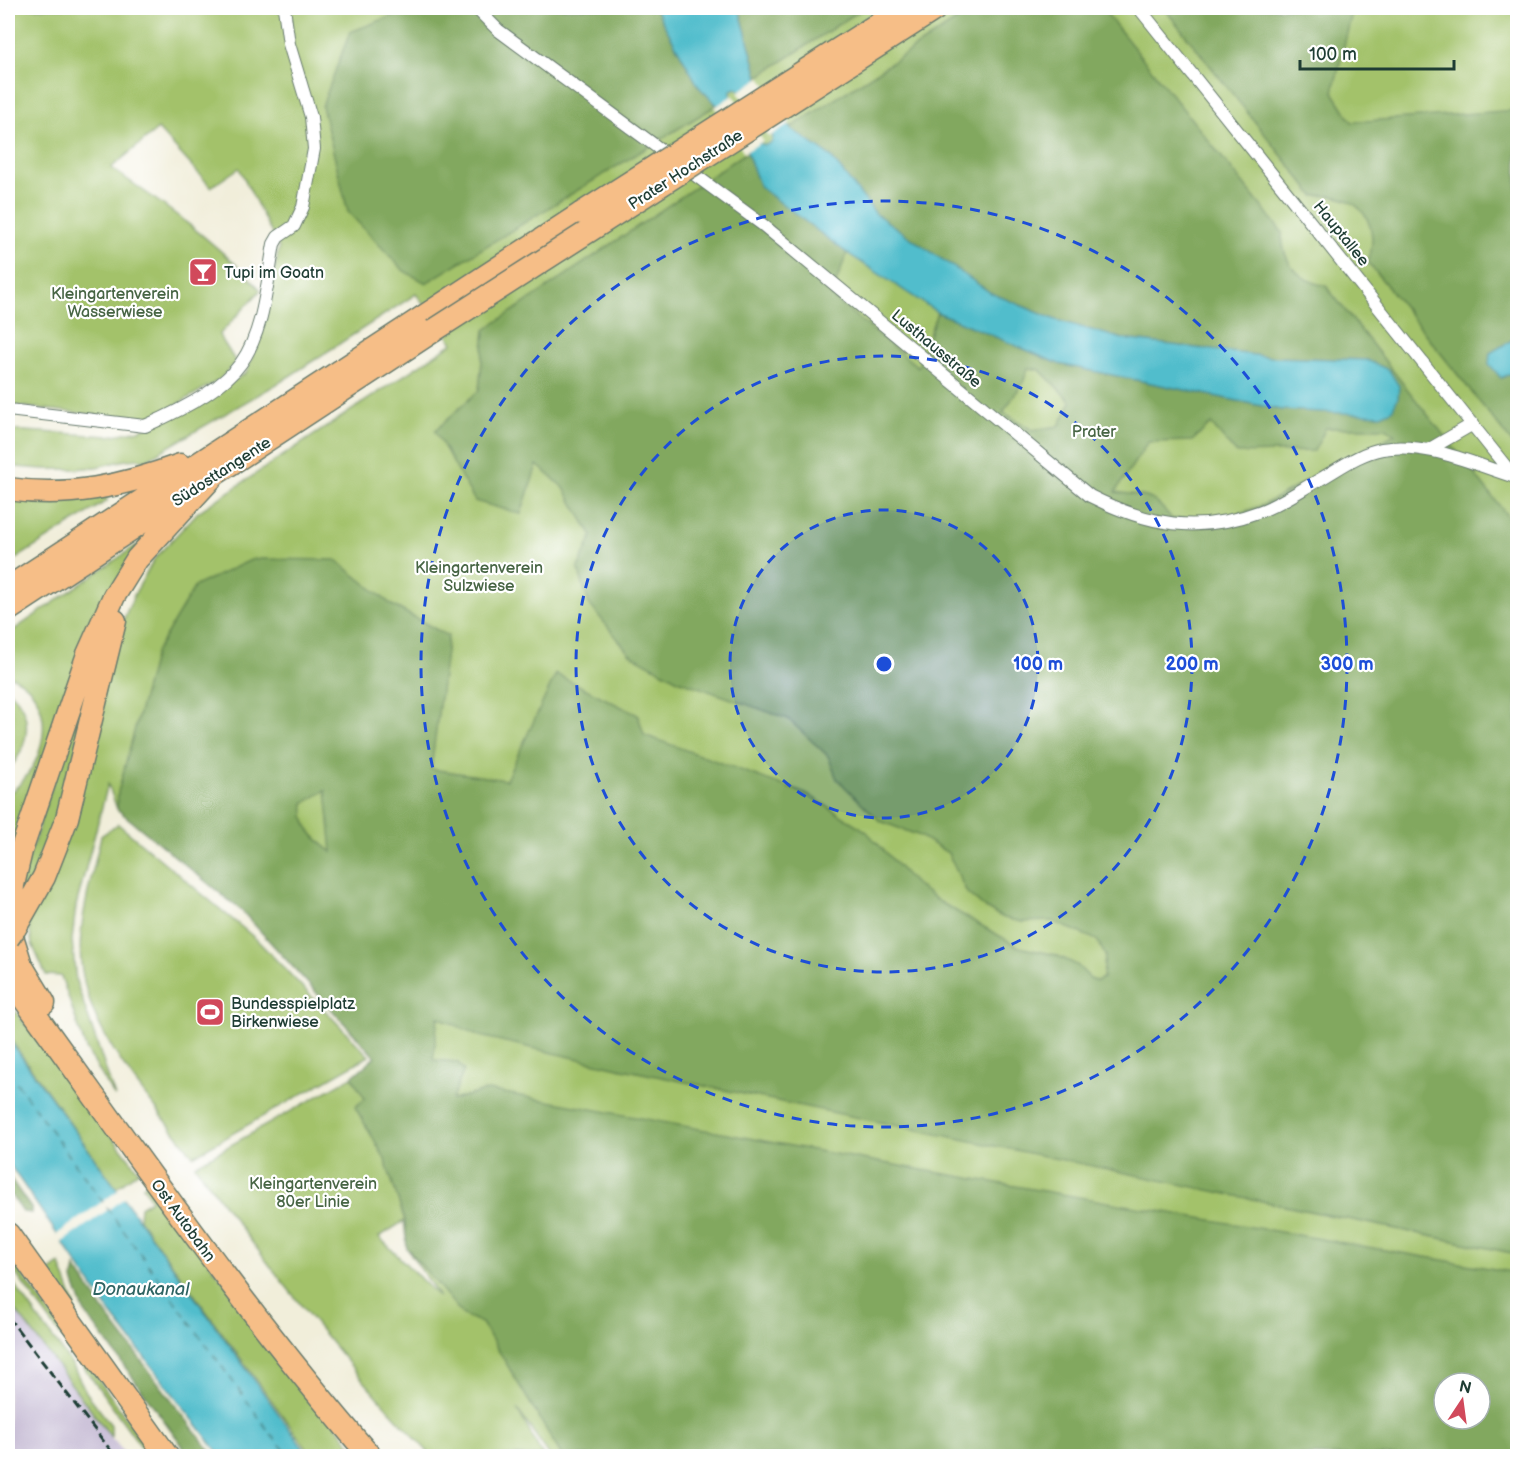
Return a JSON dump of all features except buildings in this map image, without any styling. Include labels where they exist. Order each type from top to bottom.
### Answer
[{"type":"highway","name":"Prater Hochstraße","points":[[428,323],[903,8]]},
{"type":"highway","name":"Prater Hochstraße","points":[[428,323],[937,8]]},
{"type":"highway","name":"Südosttangente","points":[[8,588],[218,451],[428,323]]},
{"type":"highway","name":"Südosttangente","points":[[8,610],[216,473],[428,323]]},
{"type":"highway","points":[[8,477],[42,481],[86,480],[218,451]]},
{"type":"highway","points":[[8,489],[65,493],[101,489],[144,478],[218,451]]},
{"type":"highway","points":[[84,1082],[84,1062],[26,975],[8,931],[16,869],[88,654],[114,596],[137,559],[216,473]]},
{"type":"highway","points":[[8,931],[32,900],[67,818],[115,622],[131,583],[150,547]]},
{"type":"highway","name":"Ost Autobahn","points":[[8,978],[224,1276],[307,1383],[370,1456]]},
{"type":"highway","points":[[8,1234],[167,1456]]},
{"type":"street","points":[[8,410],[145,426],[194,400],[237,369],[254,337],[274,244],[278,237],[294,226],[303,207],[314,149],[311,117],[289,44],[284,8]]},
{"type":"street","name":"Lusthausstraße","points":[[476,8],[498,30],[763,225],[1090,496],[1124,513],[1157,523],[1211,524],[1261,511],[1361,456],[1380,449],[1401,447],[1428,450],[1516,479]]},
{"type":"street","name":"Hauptallee","points":[[1139,8],[1516,479]]},
{"type":"street","points":[[1428,450],[1473,424]]},
{"type":"shaded area","points":[[8,1300],[111,1437],[127,1456],[8,1456]]},
{"type":"green space","name":"Prater","points":[[8,8],[1517,8],[1517,1456],[550,1456],[517,1409],[543,1456],[432,1456],[338,1351],[251,1241],[195,1165],[352,1077],[375,1057],[242,911],[117,809],[108,784],[76,906],[72,940],[76,981],[115,1097],[86,1049],[61,976],[46,975],[32,944],[28,920],[121,625],[134,595],[155,558],[198,512],[453,343],[416,294],[282,381],[146,460],[132,459],[94,467],[67,469],[8,466],[8,430],[109,436],[140,430],[213,394],[246,373],[263,329],[279,248],[239,168],[211,187],[158,129],[111,168],[189,225],[244,272],[261,290],[219,335],[236,362],[219,380],[149,421],[8,405]],"holes":[[[404,1221],[407,1248],[439,1297],[379,1237]]]},
{"type":"green space","points":[[413,8],[655,8],[699,87],[717,105],[426,283],[404,271],[348,212],[322,106],[350,32]]},
{"type":"green space","points":[[739,8],[864,8],[758,77]]},
{"type":"green space","name":"Prater","points":[[976,8],[1102,8],[1282,232],[1285,252],[1293,268],[1306,279],[1326,286],[1517,528],[1517,1254],[618,1068],[480,1036],[438,1017],[433,1060],[457,1062],[464,1070],[452,1100],[488,1090],[911,1168],[1517,1273],[1517,1456],[562,1456],[482,1323],[463,1315],[407,1248],[405,1221],[384,1157],[355,1107],[365,1099],[352,1077],[375,1057],[242,911],[117,809],[118,792],[155,653],[195,586],[253,559],[336,560],[392,605],[448,636],[431,769],[506,780],[556,674],[638,715],[644,735],[809,795],[866,831],[914,883],[940,902],[1019,947],[1056,955],[1077,965],[1090,978],[1097,981],[1103,978],[1105,955],[1097,940],[1052,921],[1022,922],[1004,918],[985,908],[967,893],[948,853],[920,836],[880,821],[837,779],[828,756],[788,719],[678,680],[630,654],[589,604],[578,568],[592,536],[564,488],[537,465],[521,514],[475,501],[435,431],[479,390],[485,330],[747,152],[760,187],[847,253],[831,296],[918,367],[937,312],[1059,364],[1281,410],[1367,360],[1271,357],[1123,339],[1056,320],[991,293],[876,214],[830,156],[790,128]],"holes":[[[1028,368],[1040,370],[1071,402],[1059,426],[1032,430],[1003,412],[1023,383]],[[1211,424],[1236,453],[1314,451],[1326,428],[1386,428],[1395,434],[1263,505],[1235,515],[1172,519],[1159,504],[1147,497],[1115,492],[1148,442],[1192,441]],[[326,790],[332,852],[310,831],[304,811],[304,803]]]},
{"type":"green space","points":[[1164,8],[1353,8],[1333,92],[1352,122],[1517,110],[1517,337],[1490,353],[1501,378],[1517,371],[1517,449],[1368,262],[1372,234],[1362,212],[1343,198],[1314,196]]},
{"type":"green space","points":[[106,496],[107,501],[8,564],[8,498]]},
{"type":"green space","points":[[137,545],[8,871],[8,793],[21,783],[36,761],[41,747],[43,718],[32,692],[22,682],[8,675],[8,634]]},
{"type":"green space","points":[[105,623],[67,789],[44,853],[23,896],[17,894]]},
{"type":"green space","points":[[8,690],[22,708],[26,719],[26,729],[21,750],[8,770]]},
{"type":"green space","name":"Bundesspielplatz Birkenwiese","points":[[118,824],[256,939],[369,1056],[193,1156],[116,1053],[100,1025],[88,996],[81,966],[84,909],[101,836]]},
{"type":"green space","points":[[8,1002],[139,1171],[116,1188],[8,1036]]},
{"type":"green space","points":[[8,1175],[31,1208],[32,1213],[23,1212],[8,1191]]},
{"type":"green space","points":[[147,1183],[360,1456],[312,1456],[139,1219],[140,1207],[151,1200],[143,1186]]},
{"type":"green space","points":[[8,1255],[154,1456],[148,1456],[8,1263]]},
{"type":"green space","points":[[60,1264],[75,1306],[72,1312],[45,1275]]},
{"type":"green space","points":[[75,1267],[106,1314],[214,1456],[190,1456],[84,1311],[73,1280]]},
{"type":"green space","points":[[8,1276],[73,1366],[86,1392],[111,1425],[111,1437],[8,1300]]},
{"type":"water","points":[[655,8],[739,8],[758,77],[790,128],[830,156],[876,214],[991,293],[1056,320],[1123,339],[1271,357],[1367,360],[1389,370],[1399,386],[1398,398],[1392,410],[1381,415],[1281,410],[1059,364],[937,312],[847,253],[760,187],[747,152],[717,105],[699,87]],"holes":[[[736,88],[742,91],[773,137],[772,142],[766,145],[761,144],[731,98],[731,90]]]},
{"type":"water","points":[[1517,337],[1517,371],[1501,378],[1489,364],[1490,353]]},
{"type":"water","name":"Donaukanal","points":[[8,1038],[309,1456],[221,1456],[112,1315],[8,1162]]},
{"type":"pier","points":[[761,77],[790,123],[769,137],[738,92]]},
{"type":"pier","points":[[733,95],[763,141],[744,153],[715,107]]},
{"type":"pier","points":[[120,1189],[126,1197],[61,1243],[56,1235]]},
{"type":"ferry route","points":[[8,1071],[273,1437],[290,1456]]},
{"type":"railway","points":[[8,1317],[115,1456]]},
{"type":"place","name":"Tupi im Goatn","points":[[203,272]]},
{"type":"place","name":"Bundesspielplatz Birkenwiese","points":[[210,1012]]},
{"type":"park label","name":"Kleingartenverein Wasserwiese","points":[[115,302]]},
{"type":"park label","name":"Kleingartenverein Sulzwiese","points":[[479,576]]},
{"type":"park label","name":"Kleingartenverein 80er Linie","points":[[313,1192]]}]
